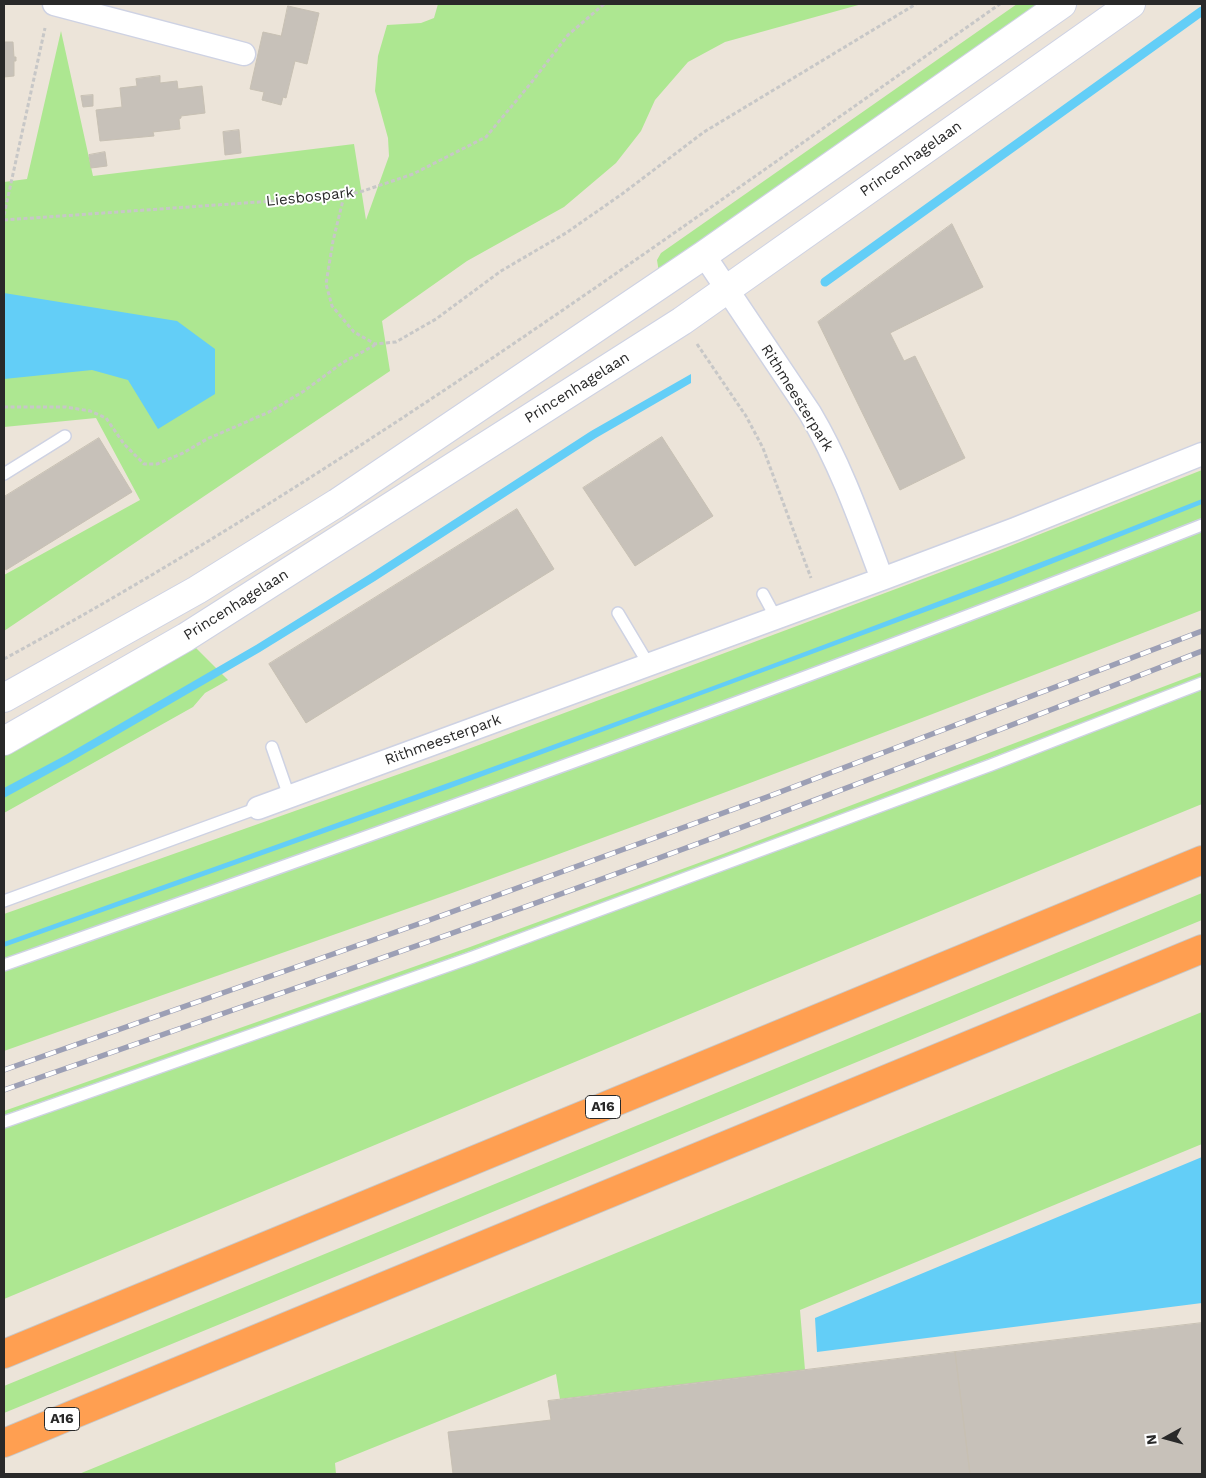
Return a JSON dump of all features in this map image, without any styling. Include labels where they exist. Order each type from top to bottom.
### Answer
[{"type":"highway","name":"A16","points":[[4,1354],[1202,860]]},
{"type":"highway","name":"A16","points":[[4,1443],[1202,949]]},
{"type":"main road","points":[[4,698],[197,590],[337,503],[704,255],[1062,4]]},
{"type":"main road","name":"Princenhagelaan","points":[[4,741],[186,637],[682,321],[1131,4]]},
{"type":"street","points":[[55,4],[244,54]]},
{"type":"street","name":"Rithmeesterpark","points":[[704,255],[810,413],[825,440],[838,466],[882,579]]},
{"type":"street","name":"Rithmeesterpark","points":[[258,808],[882,579],[1015,529],[1202,454]]},
{"type":"lane","points":[[4,474],[65,436]]},
{"type":"lane","points":[[4,965],[453,807],[1018,598],[1202,525]]},
{"type":"lane","points":[[763,594],[776,618]]},
{"type":"lane","points":[[618,613],[649,665]]},
{"type":"lane","points":[[4,1122],[482,953],[992,765],[1202,683]]},
{"type":"lane","points":[[272,747],[289,796]]},
{"type":"lane","name":"Rithmeesterpark","points":[[4,901],[258,808]]},
{"type":"path","points":[[4,215],[45,28],[55,4]]},
{"type":"path","name":"Liesbospark","points":[[4,220],[344,196],[363,192],[413,174],[486,137],[568,35],[604,4]]},
{"type":"path","points":[[4,407],[66,407],[90,410],[106,418],[124,444],[144,464],[158,464],[183,453],[206,439],[269,412],[304,391],[342,363],[376,344],[396,342],[436,318],[501,271],[566,233],[704,132],[916,4]]},
{"type":"path","points":[[4,659],[66,625],[212,538],[449,388],[1000,4]]},
{"type":"path","points":[[344,196],[333,241],[326,284],[332,306],[354,332],[376,344]]},
{"type":"path","points":[[637,258],[657,286]]},
{"type":"path","points":[[682,321],[746,416],[760,443],[820,602]]},
{"type":"green space","points":[[438,4],[862,4],[725,42],[688,62],[655,100],[641,131],[616,163],[564,207],[467,261],[382,321],[390,371],[4,631],[4,575],[140,500],[96,418],[4,427],[4,182],[27,179],[61,31],[93,176],[354,144],[366,220],[389,156],[388,138],[375,91],[378,56],[387,25],[421,23],[434,18]]},
{"type":"green space","points":[[1017,4],[1043,4],[659,273],[657,260],[661,253]]},
{"type":"green space","points":[[1202,470],[1202,518],[1017,591],[453,802],[4,960],[4,914],[436,761],[1000,550]]},
{"type":"green space","points":[[1202,531],[1202,610],[828,754],[546,859],[4,1051],[4,971],[755,702]]},
{"type":"green space","points":[[191,643],[228,680],[205,693],[193,707],[4,813],[4,751]]},
{"type":"green space","points":[[1202,672],[1202,677],[928,782],[562,918],[4,1115],[4,1111],[470,947],[723,854]]},
{"type":"green space","points":[[1202,689],[1202,804],[4,1299],[4,1128],[474,963],[982,774]]},
{"type":"green space","points":[[1202,893],[1202,920],[4,1413],[4,1386]]},
{"type":"green space","points":[[1202,1012],[1202,1144],[800,1310],[805,1370],[560,1399],[556,1374],[335,1463],[336,1474],[79,1474]]},
{"type":"water","points":[[4,293],[177,321],[215,349],[215,394],[158,429],[128,380],[92,370],[4,379]]},
{"type":"water","points":[[691,374],[691,383],[596,438],[375,581],[260,652],[4,798],[4,788],[66,755],[256,645],[370,574],[591,431]]},
{"type":"water","points":[[1202,499],[1202,504],[1006,582],[448,789],[4,947],[4,942],[755,670]]},
{"type":"water","points":[[1202,1157],[1202,1303],[817,1352],[815,1318]]},
{"type":"building","points":[[288,6],[319,13],[307,64],[295,61],[286,98],[283,97],[281,105],[262,100],[264,92],[250,89],[263,32],[281,36]]},
{"type":"building","points":[[4,42],[13,42],[14,57],[16,57],[16,61],[14,61],[14,76],[4,77]]},
{"type":"building","points":[[160,76],[160,83],[177,81],[178,89],[202,86],[205,113],[181,116],[179,119],[180,129],[153,132],[154,136],[100,141],[96,110],[122,107],[120,88],[137,86],[136,79]]},
{"type":"building","points":[[93,95],[93,106],[83,107],[81,96]]},
{"type":"building","points":[[239,130],[241,153],[225,155],[223,132]]},
{"type":"building","points":[[105,152],[107,166],[91,168],[89,155]]},
{"type":"building","points":[[952,224],[983,287],[890,333],[904,361],[915,356],[965,458],[900,490],[818,322]]},
{"type":"building","points":[[662,437],[713,516],[635,566],[583,488]]},
{"type":"building","points":[[99,438],[132,492],[6,570],[4,565],[4,497]]},
{"type":"building","points":[[517,509],[554,569],[306,723],[269,664]]},
{"type":"building","points":[[1202,1323],[1202,1474],[970,1474],[955,1352]]},
{"type":"building","points":[[955,1352],[970,1474],[453,1474],[448,1432],[551,1420],[548,1401]]},
{"type":"waterway","points":[[825,282],[1202,11]]},
{"type":"railway","points":[[4,1070],[424,922],[767,797],[1202,631]]},
{"type":"railway","points":[[4,1090],[433,940],[626,870],[915,762],[1202,651]]}]
